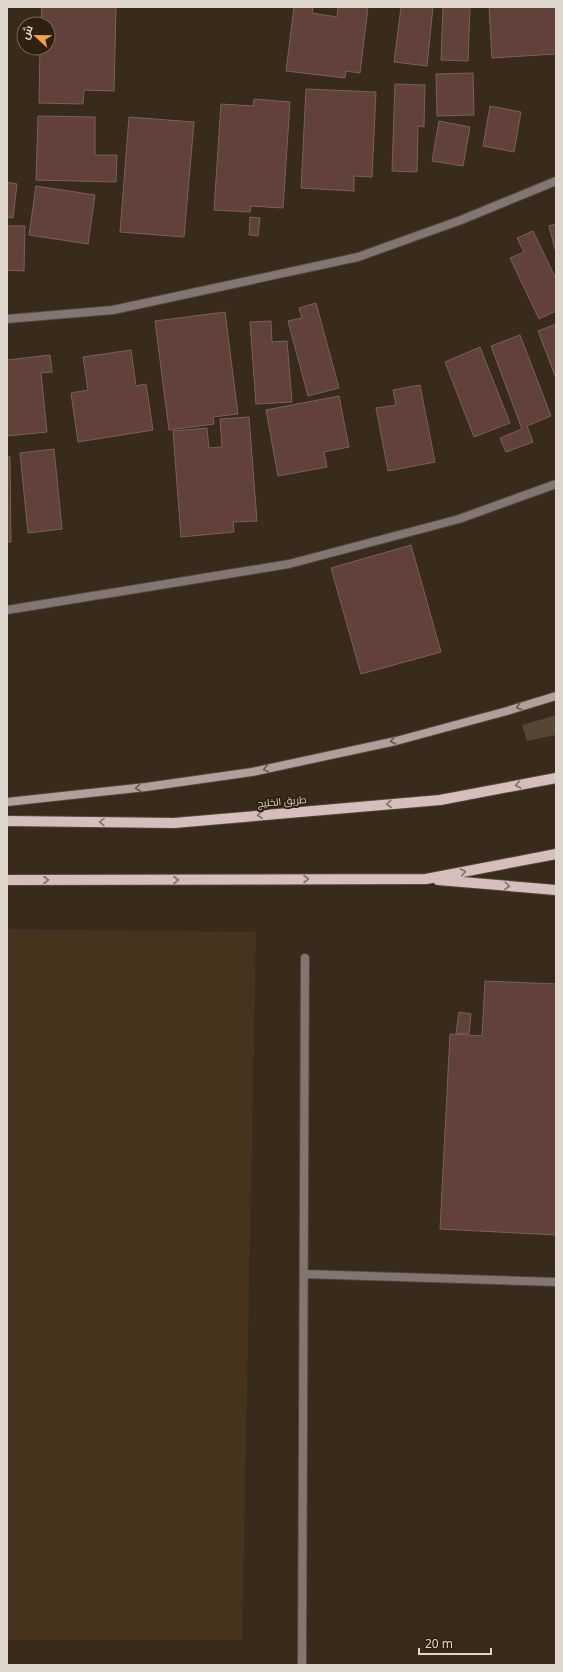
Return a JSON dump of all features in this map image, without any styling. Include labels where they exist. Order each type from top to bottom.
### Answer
[{"type":"main road","points":[[7,802],[146,787],[252,772],[396,741],[556,696]]},
{"type":"main road","name":"طريق الخليج","points":[[7,820],[174,823],[440,800],[556,778]]},
{"type":"main road","points":[[426,879],[556,854]]},
{"type":"main road","points":[[7,880],[426,879],[556,890]]},
{"type":"street","points":[[7,319],[112,310],[358,257],[461,220],[556,181]]},
{"type":"street","points":[[7,610],[289,564],[459,519],[556,484]]},
{"type":"street","points":[[302,1665],[305,958]]},
{"type":"street","points":[[304,1274],[556,1282]]},
{"type":"shaded area","points":[[556,715],[556,735],[527,741],[522,725]]},
{"type":"shaded area","points":[[7,929],[256,932],[242,1640],[7,1640]]},
{"type":"building","points":[[42,7],[116,7],[114,91],[84,90],[83,104],[39,103],[40,56],[56,56],[56,16],[41,16]]},
{"type":"building","points":[[294,7],[313,7],[312,13],[337,17],[338,7],[368,7],[360,73],[346,71],[345,78],[286,71]]},
{"type":"building","points":[[401,7],[433,7],[427,66],[394,62]]},
{"type":"building","points":[[443,7],[470,7],[468,61],[441,60]]},
{"type":"building","points":[[489,7],[556,7],[556,54],[492,58]]},
{"type":"building","points":[[473,73],[474,115],[437,116],[436,74]]},
{"type":"building","points":[[395,84],[425,85],[424,127],[418,126],[417,172],[392,171]]},
{"type":"building","points":[[306,89],[376,92],[372,177],[354,176],[354,191],[301,188]]},
{"type":"building","points":[[254,99],[290,102],[283,208],[251,206],[250,212],[214,210],[221,104],[253,106]]},
{"type":"building","points":[[490,106],[521,112],[514,152],[483,146]]},
{"type":"building","points":[[38,116],[95,117],[95,155],[117,155],[116,182],[36,180]]},
{"type":"building","points":[[129,117],[194,122],[184,237],[120,232]]},
{"type":"building","points":[[439,121],[470,127],[463,166],[432,161]]},
{"type":"building","points":[[7,182],[17,184],[13,218],[7,217]]},
{"type":"building","points":[[36,186],[95,195],[88,244],[29,235]]},
{"type":"building","points":[[250,217],[260,218],[258,236],[249,235]]},
{"type":"building","points":[[556,224],[556,253],[549,226]]},
{"type":"building","points":[[7,226],[25,226],[24,271],[7,270]]},
{"type":"building","points":[[533,231],[556,279],[556,311],[539,319],[510,258],[524,252],[517,238]]},
{"type":"building","points":[[316,303],[339,388],[308,396],[288,321],[302,318],[299,308]]},
{"type":"building","points":[[225,312],[238,414],[213,417],[214,424],[169,430],[155,321]]},
{"type":"building","points":[[271,321],[272,342],[287,341],[292,402],[256,404],[250,322]]},
{"type":"building","points":[[556,324],[556,378],[538,331]]},
{"type":"building","points":[[520,335],[551,416],[527,426],[533,442],[506,452],[500,438],[522,429],[491,346]]},
{"type":"building","points":[[480,347],[510,423],[474,437],[445,362]]},
{"type":"building","points":[[131,350],[136,386],[146,384],[153,430],[78,442],[71,393],[88,390],[83,357]]},
{"type":"building","points":[[50,355],[52,372],[41,373],[47,432],[7,436],[7,360]]},
{"type":"building","points":[[420,385],[435,462],[388,471],[376,408],[396,405],[393,390]]},
{"type":"building","points":[[339,396],[349,447],[324,452],[327,467],[278,476],[266,410]]},
{"type":"building","points":[[249,417],[257,521],[233,522],[234,532],[181,537],[173,431],[207,428],[209,448],[222,447],[220,419]]},
{"type":"building","points":[[54,449],[62,529],[28,533],[20,453]]},
{"type":"building","points":[[7,457],[10,457],[11,542],[7,542]]},
{"type":"building","points":[[411,545],[441,652],[361,674],[331,568]]},
{"type":"building","points":[[485,981],[556,984],[556,1235],[440,1229],[450,1034],[482,1036]]},
{"type":"building","points":[[459,1012],[471,1014],[469,1034],[456,1033]]}]
